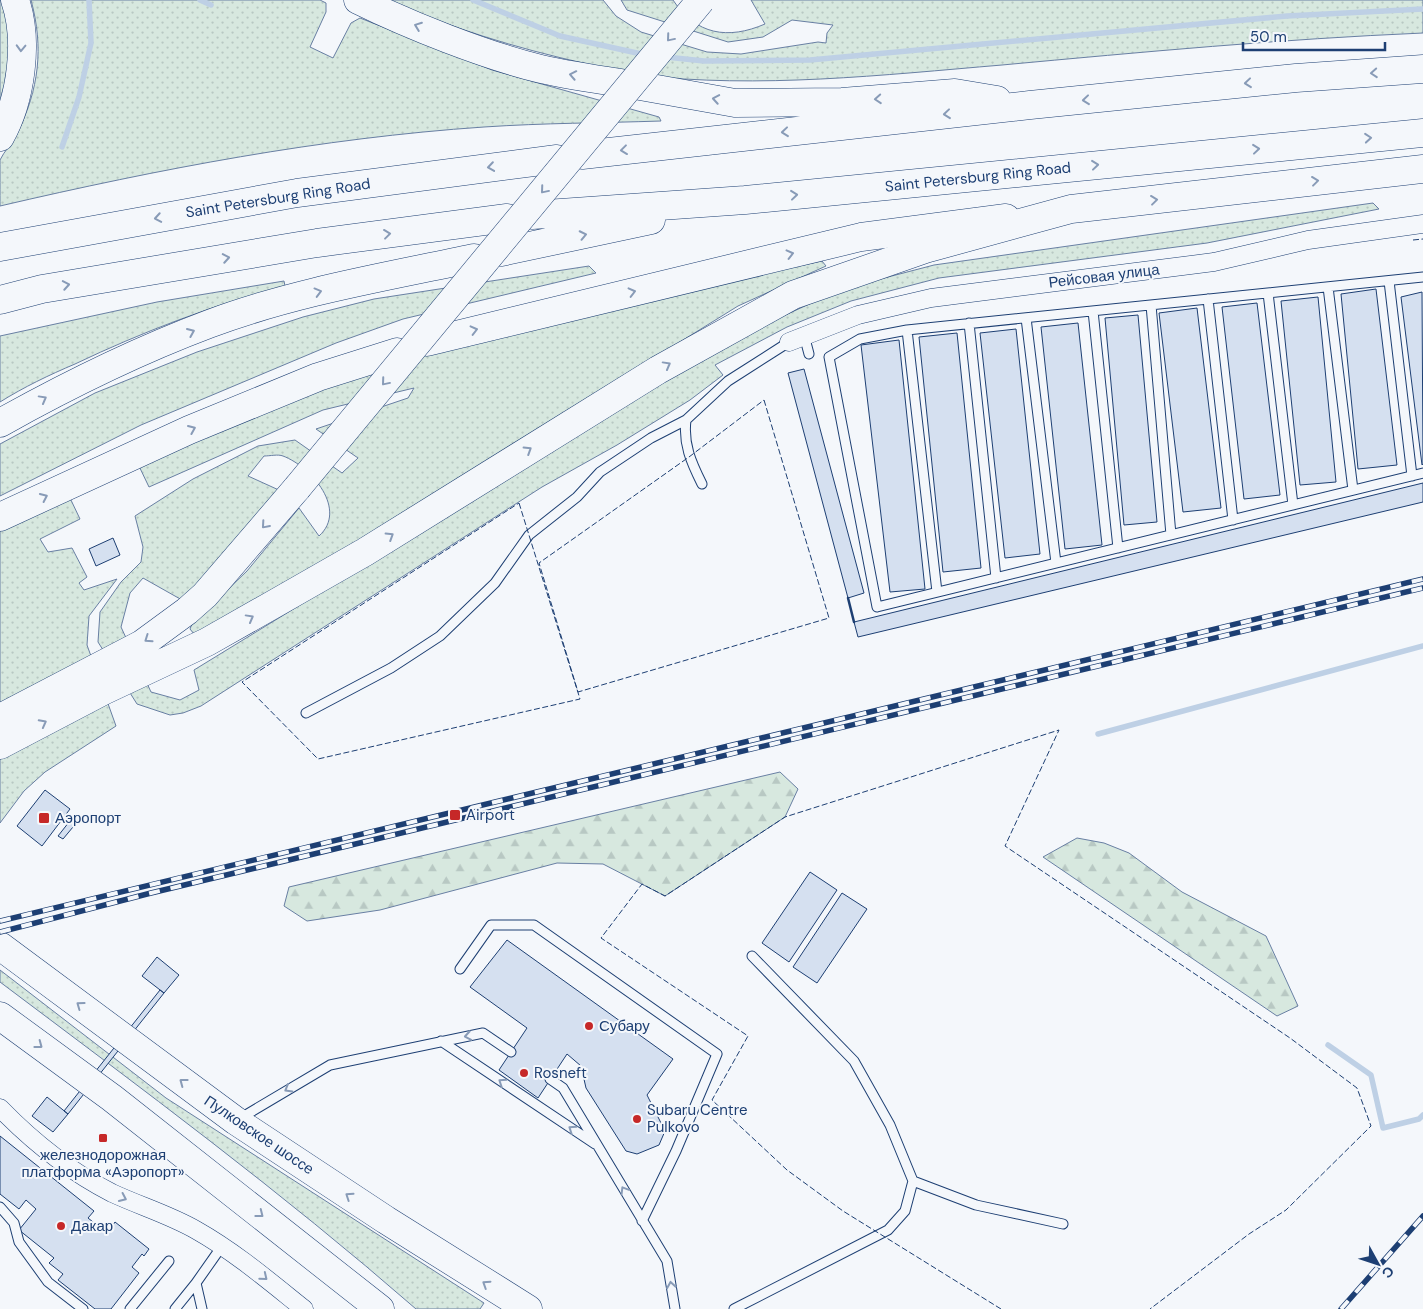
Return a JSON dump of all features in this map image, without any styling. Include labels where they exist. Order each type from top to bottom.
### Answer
[{"type":"main road","points":[[0,137],[15,106],[20,76],[21,16],[16,0]]},
{"type":"main road","points":[[358,0],[382,12],[467,45],[540,68],[735,103],[842,102],[955,93],[1030,105]]},
{"type":"main road","points":[[0,718],[142,644],[187,611],[205,595],[303,481],[701,0]]},
{"type":"main road","name":"Saint Petersburg Ring Road","points":[[5,246],[297,193],[570,157],[1030,105],[1296,78],[1423,69]]},
{"type":"main road","name":"Saint Petersburg Ring Road","points":[[9,298],[42,289],[318,243],[520,217],[745,200],[1423,133]]},
{"type":"main road","points":[[427,342],[862,237],[1071,209],[1423,169]]},
{"type":"main road","points":[[501,252],[745,200]]},
{"type":"main road","points":[[0,745],[103,691],[207,642],[365,552],[658,370],[793,295],[925,249],[1071,209]]},
{"type":"main road","points":[[0,422],[66,386],[210,324],[325,290],[474,258]]},
{"type":"main road","points":[[0,517],[198,426],[318,377],[397,352]]},
{"type":"main road","name":"Пулковское шоссе","points":[[0,946],[236,1121],[386,1220],[528,1309]]},
{"type":"main road","points":[[0,1016],[112,1098],[380,1309]]},
{"type":"street","name":"Рейсовая улица","points":[[796,339],[858,315],[931,298],[1214,262],[1308,240],[1423,224]]},
{"type":"street","points":[[0,1108],[24,1131],[81,1174],[111,1192],[194,1229],[222,1246],[304,1309]]},
{"type":"lane","points":[[1423,278],[907,330],[860,339],[828,357],[877,607],[1423,473]]},
{"type":"lane","points":[[1389,281],[1412,476]]},
{"type":"lane","points":[[1328,287],[1352,490]]},
{"type":"lane","points":[[1268,293],[1293,505]]},
{"type":"lane","points":[[1208,299],[1232,520]]},
{"type":"lane","points":[[1150,305],[1171,535]]},
{"type":"lane","points":[[1093,311],[1118,548]]},
{"type":"lane","points":[[1026,318],[1056,563]]},
{"type":"lane","points":[[969,323],[996,578]]},
{"type":"lane","points":[[907,330],[938,592]]},
{"type":"lane","points":[[306,713],[391,668],[440,636],[495,583],[529,535],[577,497],[600,472],[651,438],[686,420],[728,381],[796,339],[808,354]]},
{"type":"lane","points":[[686,420],[684,436],[689,457],[702,484]]},
{"type":"lane","points":[[460,969],[491,925],[534,925],[717,1054],[676,1151],[642,1221]]},
{"type":"lane","points":[[734,1309],[888,1230],[905,1212],[913,1181],[890,1125],[854,1061],[752,956]]},
{"type":"lane","points":[[236,1121],[330,1065],[483,1033],[511,1052]]},
{"type":"lane","points":[[441,1041],[597,1146]]},
{"type":"lane","points":[[550,1079],[563,1088],[667,1261],[675,1309]]},
{"type":"lane","points":[[913,1181],[976,1205],[1063,1224]]},
{"type":"lane","points":[[0,1208],[14,1223],[19,1242],[48,1282],[83,1309]]},
{"type":"lane","points":[[175,1309],[222,1246]]},
{"type":"lane","points":[[130,1309],[169,1261]]},
{"type":"lane","points":[[196,1283],[202,1309]]},
{"type":"green space","points":[[0,0],[6,0],[12,68],[0,104]]},
{"type":"green space","points":[[31,0],[320,0],[326,3],[326,12],[310,47],[333,58],[351,23],[360,18],[492,70],[659,117],[661,121],[506,126],[362,139],[301,147],[180,168],[0,206],[0,160],[15,137],[35,84],[38,52],[35,18]]},
{"type":"green space","points":[[388,0],[603,0],[616,16],[641,32],[707,52],[741,54],[818,42],[826,43],[827,33],[833,25],[792,20],[763,37],[728,42],[627,10],[621,0],[673,0],[692,21],[702,27],[726,33],[751,29],[765,24],[751,0],[1423,0],[1423,33],[1212,46],[866,76],[775,81],[730,81],[639,75],[611,70],[533,51],[484,36],[435,20]]},
{"type":"green space","points":[[1373,203],[1379,209],[1207,243],[939,278],[851,301],[787,327],[715,365],[723,375],[690,400],[617,445],[542,487],[201,706],[183,713],[170,715],[137,704],[98,642],[100,612],[121,582],[141,562],[143,547],[135,516],[193,479],[258,446],[295,440],[342,473],[358,458],[316,429],[408,398],[414,388],[323,410],[149,487],[138,464],[241,416],[463,340],[822,261],[826,266],[738,306],[359,541],[194,634],[190,629],[192,624],[247,571],[299,508],[319,536],[327,526],[330,514],[328,502],[323,490],[315,479],[305,469],[283,456],[264,456],[248,476],[281,491],[182,600],[143,578],[130,593],[121,627],[151,692],[180,700],[199,690],[194,670],[706,356],[781,317],[842,289],[934,265]]},
{"type":"green space","points":[[589,266],[596,273],[403,319],[336,343],[141,425],[0,496],[0,444],[95,393],[197,352],[303,317],[374,299]]},
{"type":"green space","points":[[284,281],[285,286],[258,293],[178,320],[126,341],[46,377],[0,402],[0,336],[157,302]]},
{"type":"green space","points":[[70,498],[80,519],[40,539],[48,552],[72,548],[87,577],[79,583],[84,590],[117,579],[89,616],[87,645],[116,726],[45,772],[24,791],[0,823],[0,530]]},
{"type":"green space","points":[[780,772],[798,789],[785,817],[665,896],[603,864],[557,863],[380,910],[307,921],[284,906],[289,887]]},
{"type":"green space","points":[[1077,838],[1104,843],[1129,853],[1182,892],[1266,936],[1298,1006],[1277,1016],[1043,857]]},
{"type":"green space","points":[[0,970],[166,1098],[484,1303],[480,1309],[416,1309],[315,1224],[159,1101],[0,982]]},
{"type":"building","points":[[1376,289],[1397,465],[1358,469],[1341,294]]},
{"type":"building","points":[[1422,292],[1423,464],[1422,465],[1401,297]]},
{"type":"building","points":[[1318,297],[1336,482],[1300,485],[1281,301]]},
{"type":"building","points":[[1257,303],[1280,495],[1244,499],[1222,307]]},
{"type":"building","points":[[1197,308],[1221,508],[1183,512],[1159,313]]},
{"type":"building","points":[[1138,315],[1157,522],[1124,525],[1105,318]]},
{"type":"building","points":[[1078,323],[1102,545],[1065,549],[1041,327]]},
{"type":"building","points":[[1016,329],[1040,554],[1005,558],[980,333]]},
{"type":"building","points":[[957,333],[981,568],[943,572],[919,337]]},
{"type":"building","points":[[899,340],[925,589],[890,592],[861,345]]},
{"type":"building","points":[[804,369],[864,593],[848,598],[788,373]]},
{"type":"building","points":[[1423,483],[1423,502],[858,637],[854,622]]},
{"type":"building","points":[[113,538],[120,555],[96,566],[89,549]]},
{"type":"building","name":"Аэропорт","points":[[45,790],[70,809],[42,846],[17,826]]},
{"type":"building","points":[[73,817],[78,821],[63,839],[58,836]]},
{"type":"building","points":[[810,872],[837,890],[789,962],[762,943]]},
{"type":"building","points":[[842,893],[867,909],[817,983],[793,967]]},
{"type":"building","points":[[507,940],[673,1059],[647,1095],[665,1131],[659,1145],[637,1154],[626,1151],[586,1088],[581,1066],[567,1054],[538,1098],[499,1070],[527,1028],[470,987]]},
{"type":"building","points":[[157,957],[179,975],[164,993],[142,976]]},
{"type":"building","points":[[160,990],[164,993],[68,1114],[64,1111]]},
{"type":"building","points":[[47,1097],[68,1114],[53,1132],[32,1116]]},
{"type":"building","name":"Дакар","points":[[0,1136],[94,1211],[88,1218],[107,1233],[115,1222],[149,1249],[144,1256],[142,1254],[132,1267],[139,1273],[111,1309],[95,1309],[58,1280],[63,1274],[49,1263],[54,1258],[19,1230],[36,1209],[26,1200],[19,1209],[0,1194]]},
{"type":"waterway","points":[[62,147],[79,97],[91,43],[89,0]]},
{"type":"waterway","points":[[200,0],[211,5]]},
{"type":"waterway","points":[[473,0],[560,36],[646,55]]},
{"type":"waterway","points":[[666,57],[704,61],[810,60],[1287,16],[1423,9]]},
{"type":"waterway","points":[[1098,734],[1423,646]]},
{"type":"waterway","points":[[1328,1045],[1371,1075],[1383,1128],[1419,1119],[1423,1115]]},
{"type":"railway","points":[[0,921],[1423,579]]},
{"type":"railway","points":[[0,932],[151,893],[1423,588]]},
{"type":"railway","points":[[1341,1309],[1423,1216]]},
{"type":"fence","points":[[1413,240],[1423,239]]},
{"type":"fence","points":[[764,400],[829,618],[578,692],[539,563],[689,457],[764,400]]},
{"type":"fence","points":[[519,503],[580,699],[318,759],[242,682],[519,503]]},
{"type":"fence","points":[[1001,1309],[843,1211],[787,1170],[712,1100],[748,1036],[601,938],[642,884],[665,896],[785,817],[1059,730],[1005,846],[1290,1038],[1357,1088],[1371,1126],[1286,1210],[1249,1234],[1150,1309]]},
{"type":"wall","points":[[848,598],[854,622]]},
{"type":"place","name":"Airport","points":[[455,815]]},
{"type":"place","name":"Аэропорт","points":[[44,818]]},
{"type":"place","name":"Субару","points":[[589,1026]]},
{"type":"place","name":"Rosneft","points":[[524,1073]]},
{"type":"place","name":"Subaru Centre Pulkovo","points":[[637,1119]]},
{"type":"place","name":"железнодорожная платформа «Аэропорт»","points":[[103,1138]]},
{"type":"place","name":"Дакар","points":[[61,1226]]}]
